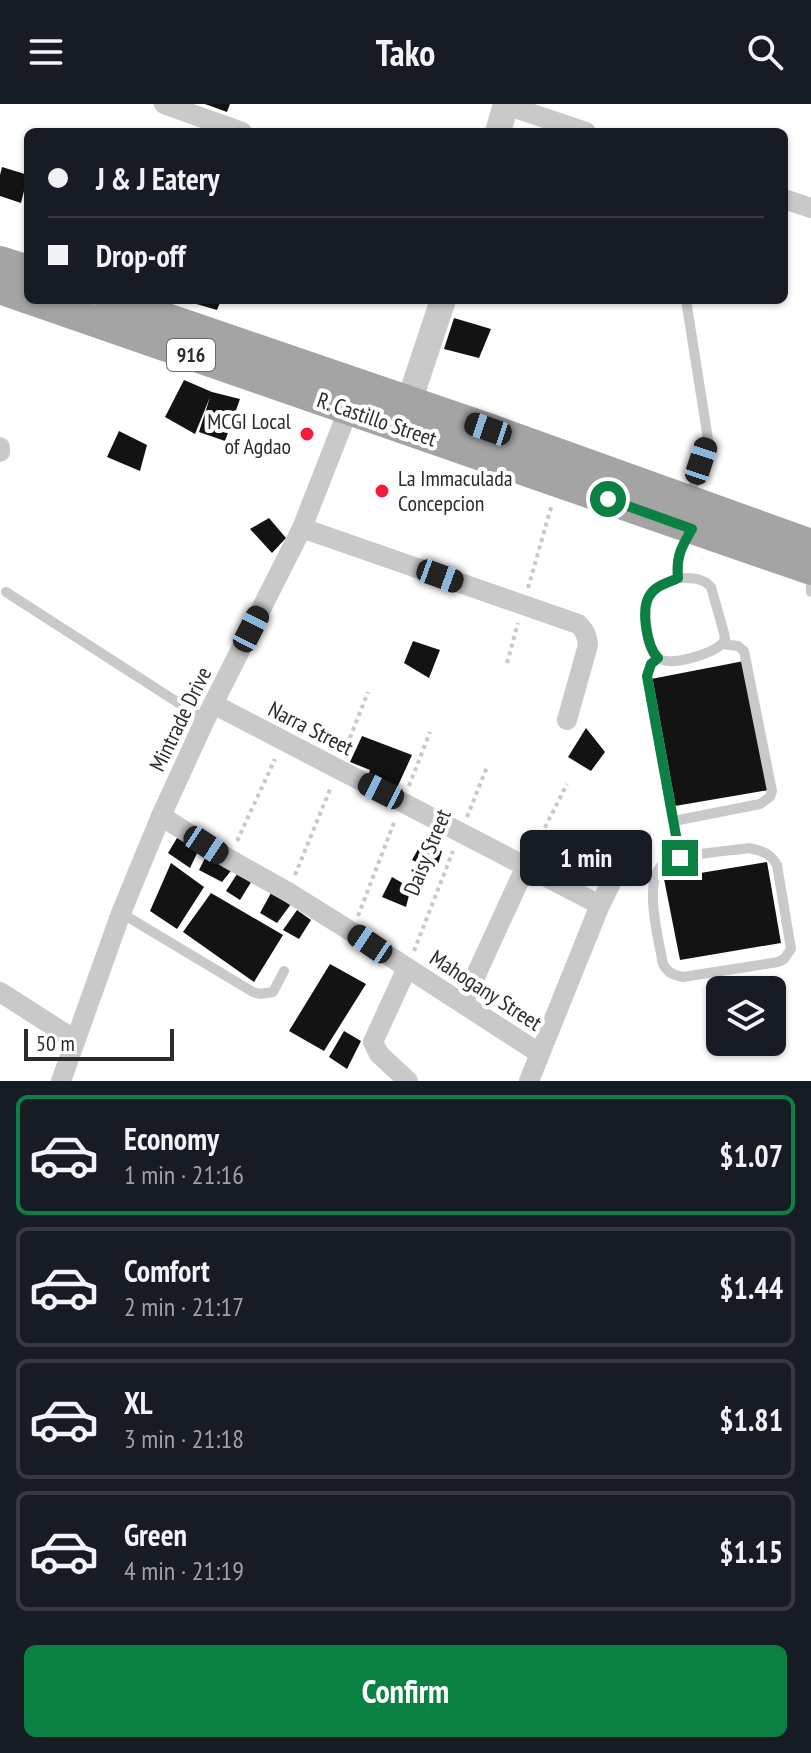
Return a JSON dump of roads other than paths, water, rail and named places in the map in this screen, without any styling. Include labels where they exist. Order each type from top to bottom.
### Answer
[{"type":"main road","points":[[0,262],[24,270]]},
{"type":"main road","name":"R. Castillo Street","points":[[0,288],[24,297]]},
{"type":"main road","name":"R. Castillo Street","points":[[47,304],[405,415],[687,519],[811,569]]},
{"type":"main road","name":"R. Castillo Street","points":[[121,304],[353,398]]},
{"type":"main road","name":"R. Castillo Street","points":[[405,415],[559,481],[687,519],[811,545]]},
{"type":"street","points":[[164,104],[231,128]]},
{"type":"street","points":[[499,128],[505,104],[574,128]]},
{"type":"street","points":[[788,200],[811,208]]},
{"type":"street","points":[[405,415],[442,304]]},
{"type":"street","name":"Mintrade Drive","points":[[61,1081],[121,913],[161,816],[209,712],[302,528],[353,398]]},
{"type":"street","points":[[302,528],[578,624],[587,636],[588,645],[567,720]]},
{"type":"street","name":"Narra Street","points":[[209,712],[283,742],[338,769],[600,905]]},
{"type":"street","name":"Mahogany Street","points":[[161,816],[352,932],[539,1053]]},
{"type":"street","points":[[529,1081],[600,905],[626,853]]},
{"type":"street","points":[[463,1003],[526,866]]},
{"type":"street","points":[[407,968],[373,1042],[379,1054],[408,1081]]},
{"type":"street","points":[[0,992],[75,1040]]},
{"type":"lane","points":[[678,578],[677,563],[708,439],[687,304]]},
{"type":"lane","points":[[678,578],[699,578],[707,582],[724,633],[722,644],[708,653],[676,661],[658,658],[648,639],[646,601],[651,593],[678,578]]},
{"type":"lane","points":[[811,578],[811,592]]},
{"type":"lane","points":[[6,592],[209,712]]},
{"type":"lane","points":[[674,821],[760,804],[770,797],[772,791],[747,657],[738,646],[722,644]]},
{"type":"lane","points":[[658,658],[651,664],[647,676],[680,858]]},
{"type":"lane","points":[[749,848],[766,852],[772,857],[777,865],[791,949],[784,959],[683,977],[666,970],[652,893],[656,873],[661,866],[680,858],[749,848]]},
{"type":"lane","points":[[121,913],[253,992],[273,992],[284,971]]},
{"type":"place","name":"MCGI Local of Agdao","points":[[307,434]]},
{"type":"place","name":"La Immaculada Concepcion","points":[[382,491]]}]
